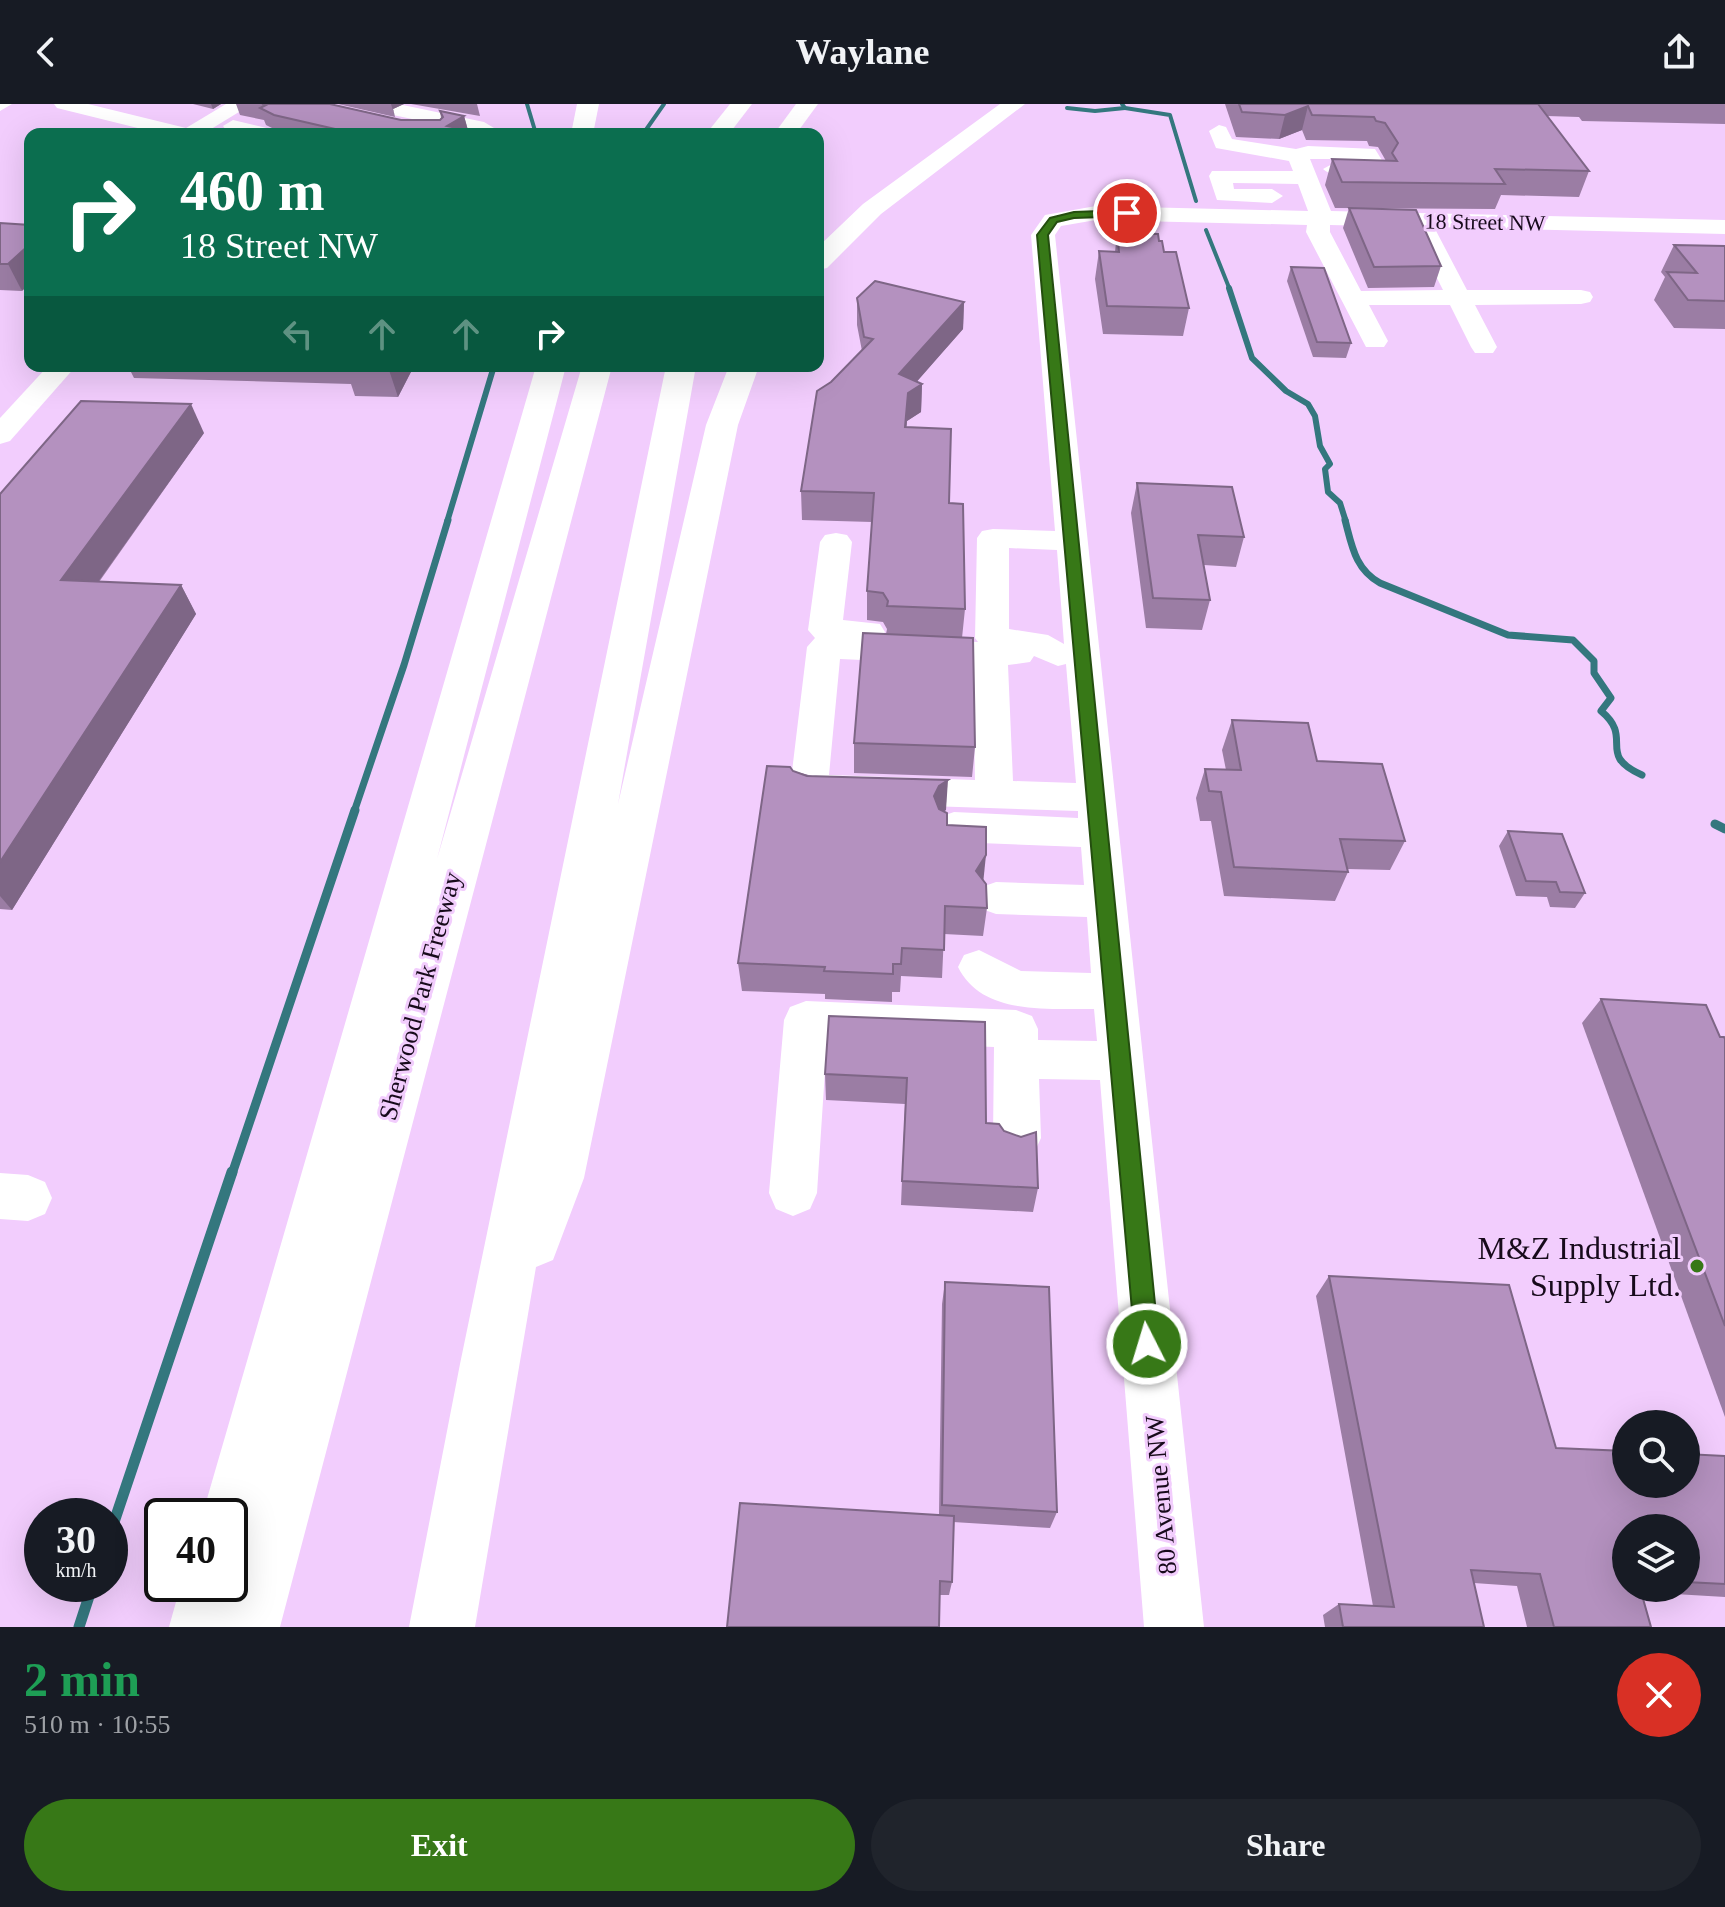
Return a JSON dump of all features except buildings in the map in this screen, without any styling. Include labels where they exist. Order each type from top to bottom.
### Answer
[{"type":"highway","points":[[722,128],[741,104]]},
{"type":"highway","points":[[789,128],[807,104]]},
{"type":"highway","points":[[824,256],[872,209],[1014,104]]},
{"type":"highway","points":[[238,1498],[549,372]]},
{"type":"highway","name":"Sherwood Park Freeway","points":[[247,1627],[595,372]]},
{"type":"highway","points":[[442,1627],[489,1364],[680,372]]},
{"type":"highway","points":[[489,1364],[557,1178],[722,425],[742,372]]},
{"type":"highway","points":[[202,1627],[209,1602]]},
{"type":"street","points":[[64,104],[164,128]]},
{"type":"street","points":[[222,126],[242,104]]},
{"type":"street","points":[[155,105],[222,126],[260,104]]},
{"type":"street","points":[[449,104],[488,111],[484,128]]},
{"type":"street","points":[[365,111],[422,109],[475,128]]},
{"type":"street","points":[[387,127],[422,109]]},
{"type":"street","points":[[365,111],[387,127],[394,128]]},
{"type":"street","points":[[1219,131],[1223,144],[1308,184],[1318,232],[1375,341]]},
{"type":"street","name":"18 Street NW","points":[[1053,220],[1308,184],[1419,220],[1725,227]]},
{"type":"street","name":"80 Avenue NW","points":[[1053,220],[1043,235],[1071,541],[1070,656],[1096,816],[1174,1627]]},
{"type":"street","points":[[1419,220],[1484,347]]},
{"type":"street","points":[[1353,298],[1581,297]]},
{"type":"street","points":[[0,435],[58,372]]},
{"type":"street","points":[[994,794],[991,646],[993,538],[1071,541]]},
{"type":"street","points":[[836,542],[825,630],[1070,656]]},
{"type":"street","points":[[991,646],[824,647],[809,788],[994,794],[1096,816]]},
{"type":"street","points":[[954,827],[1096,816]]},
{"type":"street","points":[[996,898],[1104,902]]},
{"type":"street","points":[[793,1193],[806,1020],[1006,1011],[1113,992]]},
{"type":"street","points":[[1006,1011],[1120,1061]]},
{"type":"street","points":[[1006,1011],[1017,1138]]},
{"type":"waterway","points":[[527,104],[534,128]]},
{"type":"waterway","points":[[647,128],[664,104]]},
{"type":"waterway","points":[[1122,104],[1125,108]]},
{"type":"waterway","points":[[1067,108],[1095,111],[1125,108]]},
{"type":"waterway","points":[[1125,108],[1170,115],[1196,201]]},
{"type":"waterway","points":[[1206,230],[1230,290]]},
{"type":"waterway","points":[[1229,288],[1252,358],[1286,391],[1308,404],[1315,416],[1320,446],[1330,464],[1325,469],[1328,492],[1340,503],[1346,522]]},
{"type":"waterway","points":[[447,522],[492,372]]},
{"type":"waterway","points":[[354,812],[404,665],[448,520]]},
{"type":"waterway","points":[[1345,520],[1360,564],[1380,583],[1508,635],[1573,640],[1594,661],[1594,673],[1611,698],[1601,711],[1615,730],[1617,753],[1628,767],[1642,775]]},
{"type":"waterway","points":[[232,1174],[355,810]]},
{"type":"waterway","points":[[1715,824],[1725,829]]},
{"type":"waterway","points":[[122,1498],[232,1172]]},
{"type":"waterway","points":[[79,1627],[87,1602]]},
{"type":"place","name":"M&Z Industrial Supply Ltd.","points":[[1697,1266]]},
{"type":"route","points":[[1127,213],[1074,215],[1053,220],[1043,235],[1147,1344]]}]
